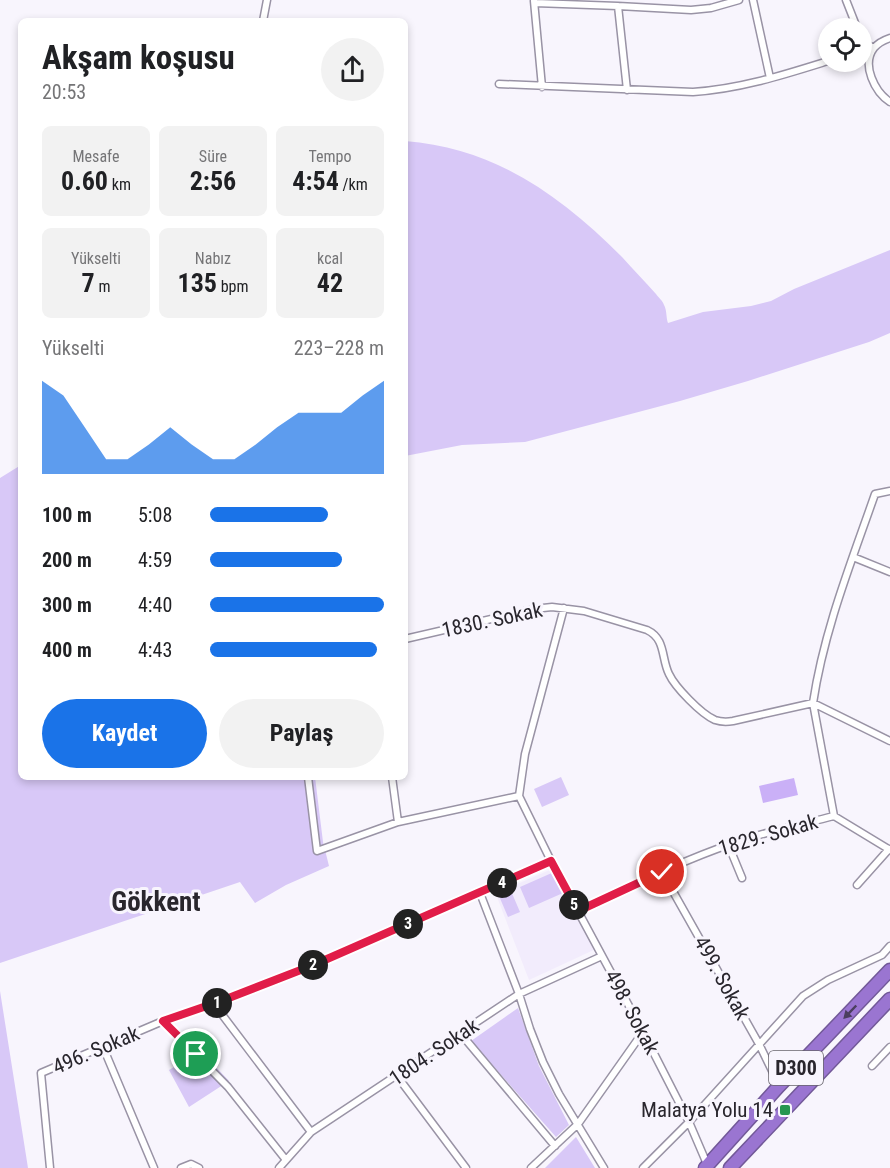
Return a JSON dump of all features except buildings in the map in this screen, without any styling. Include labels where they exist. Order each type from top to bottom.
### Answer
[{"type":"highway","name":"D300","points":[[706,1166],[890,970]]},
{"type":"highway","name":"D300","points":[[733,1167],[890,999]]},
{"type":"street","points":[[264,18],[267,0]]},
{"type":"street","points":[[542,87],[534,2],[701,9],[739,0]]},
{"type":"street","points":[[753,0],[770,78]]},
{"type":"street","points":[[846,0],[853,18]]},
{"type":"street","points":[[618,6],[627,90]]},
{"type":"street","points":[[890,38],[874,48],[870,62],[871,75],[877,90],[890,102]]},
{"type":"street","points":[[500,84],[678,93],[737,87],[818,65]]},
{"type":"street","points":[[834,816],[813,703],[819,666],[825,641],[875,494],[890,491]]},
{"type":"street","points":[[853,557],[890,572]]},
{"type":"street","points":[[308,780],[317,851],[398,822],[519,796],[525,754],[564,608]]},
{"type":"street","name":"1830. Sokak","points":[[408,638],[534,609],[564,608],[594,614],[654,634],[661,645],[666,669],[676,686],[716,720],[729,722],[813,703]]},
{"type":"street","points":[[813,703],[890,741]]},
{"type":"street","points":[[392,780],[398,822]]},
{"type":"street","name":"498. Sokak","points":[[519,796],[689,1122],[706,1166]]},
{"type":"street","name":"1829. Sokak","points":[[578,911],[728,844],[834,816],[890,850]]},
{"type":"street","points":[[728,844],[742,878]]},
{"type":"street","points":[[857,885],[890,850]]},
{"type":"street","name":"496. Sokak","points":[[50,1168],[41,1073],[163,1021],[214,1004],[311,966],[551,861]]},
{"type":"street","name":"499. Sokak","points":[[662,872],[759,1044],[779,1086]]},
{"type":"street","points":[[480,892],[543,1062],[559,1094],[604,1168]]},
{"type":"street","points":[[643,1168],[689,1122],[803,996],[828,980],[882,955],[890,946]]},
{"type":"street","name":"1804. Sokak","points":[[279,1168],[311,1132],[519,994],[602,956]]},
{"type":"street","points":[[214,1004],[311,1132]]},
{"type":"street","points":[[163,1021],[228,1087],[286,1160]]},
{"type":"street","points":[[531,1168],[578,1124],[643,1032]]},
{"type":"street","points":[[461,1034],[555,1146]]},
{"type":"street","points":[[103,1047],[154,1168]]},
{"type":"street","points":[[872,1066],[890,1047]]},
{"type":"street","points":[[397,1076],[466,1168]]},
{"type":"street","points":[[181,1168],[191,1164],[199,1168]]},
{"type":"shaded area","points":[[408,141],[438,145],[468,153],[497,164],[550,195],[575,214],[622,257],[663,302],[668,323],[703,312],[771,301],[794,289],[890,250],[890,333],[869,342],[748,381],[525,442],[462,445],[408,455]]},
{"type":"shaded area","points":[[18,467],[18,780],[315,780],[323,842],[329,866],[286,885],[255,903],[240,882],[0,963],[0,478]]},
{"type":"shaded area","points":[[561,777],[569,795],[542,807],[534,789]]},
{"type":"shaded area","points":[[794,778],[798,795],[763,803],[759,786]]},
{"type":"shaded area","points":[[552,869],[598,948],[529,980],[497,897],[501,891]]},
{"type":"shaded area","points":[[554,872],[563,893],[529,908],[520,887]]},
{"type":"shaded area","points":[[511,891],[520,912],[508,917],[499,896]]},
{"type":"shaded area","points":[[0,991],[28,1168],[0,1168]]},
{"type":"shaded area","points":[[518,1008],[539,1066],[569,1125],[556,1137],[471,1041]]},
{"type":"shaded area","points":[[201,1051],[229,1081],[189,1107],[169,1070]]},
{"type":"shaded area","points":[[576,1137],[595,1168],[545,1168]]},
{"type":"place","name":"Malatya Yolu 14","points":[[785,1110]]},
{"type":"district","name":"Gökkent","points":[[156,902]]},
{"type":"route","points":[[196,1054],[163,1021],[311,966],[551,861],[578,911],[662,872]]}]
